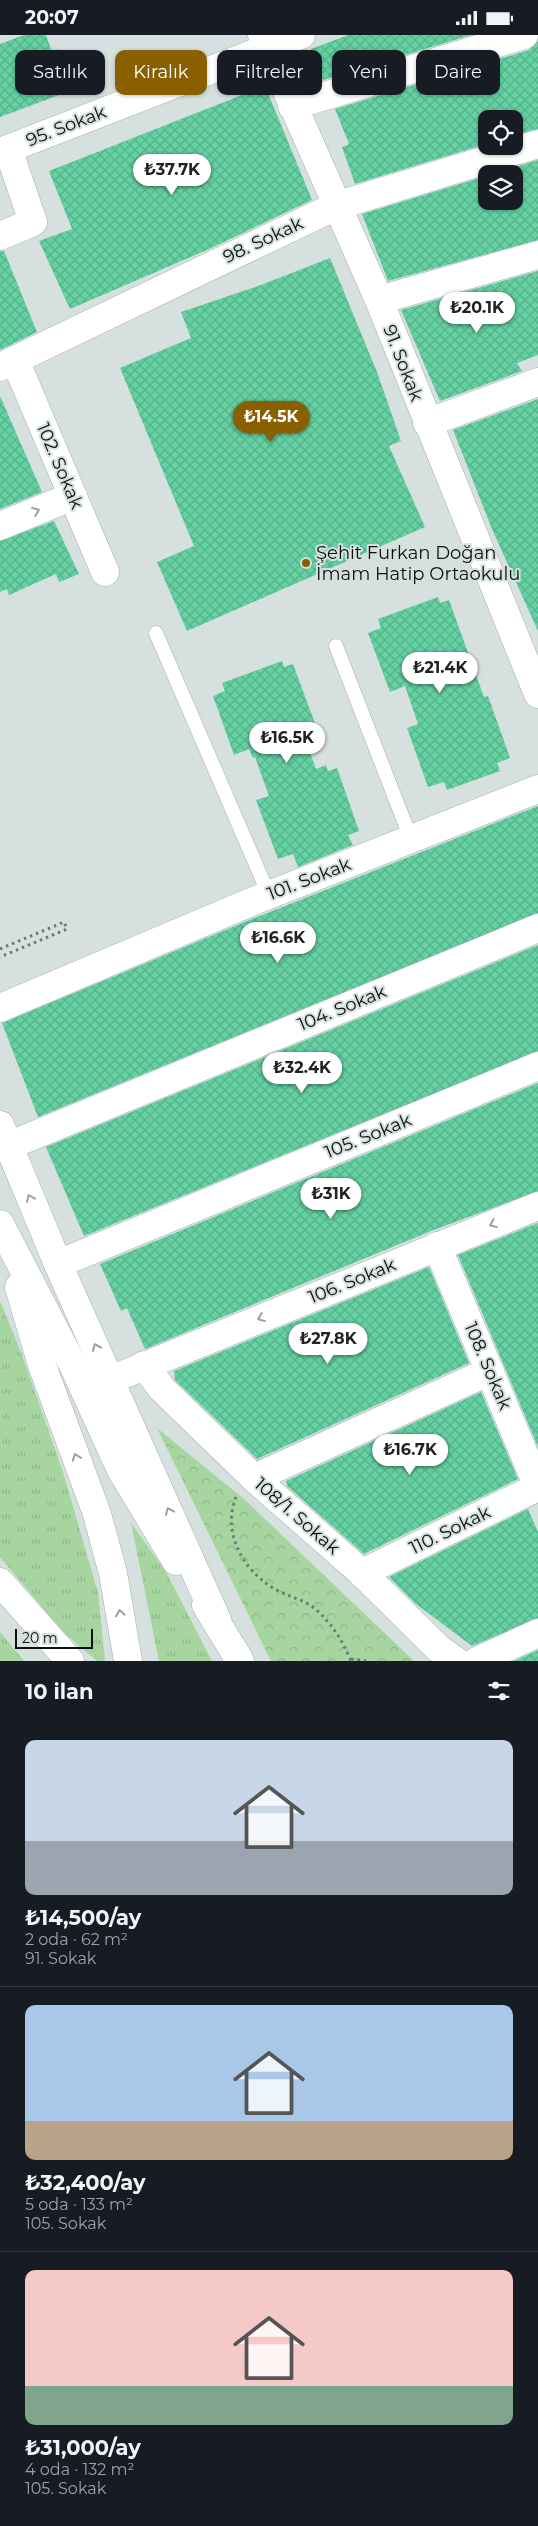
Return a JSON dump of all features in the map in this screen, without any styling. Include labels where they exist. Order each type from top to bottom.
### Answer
[{"type":"main road","name":"95. Sokak","points":[[4,150],[264,41],[301,35]]},
{"type":"main road","points":[[292,106],[524,35]]},
{"type":"main road","name":"91. Sokak","points":[[264,41],[379,300],[426,423],[538,694]]},
{"type":"main road","name":"98. Sokak","points":[[7,364],[336,206],[538,144]]},
{"type":"main road","points":[[0,236],[34,222],[4,150]]},
{"type":"main road","points":[[379,300],[538,255]]},
{"type":"main road","name":"102. Sokak","points":[[7,364],[73,496],[105,572]]},
{"type":"main road","points":[[426,423],[538,382]]},
{"type":"main road","points":[[0,526],[73,496]]},
{"type":"main road","name":"101. Sokak","points":[[0,1008],[269,895],[538,789]]},
{"type":"main road","name":"104. Sokak","points":[[4,1136],[538,928]]},
{"type":"main road","name":"105. Sokak","points":[[58,1263],[538,1066]]},
{"type":"main road","points":[[4,1136],[58,1263],[217,1620],[240,1661]]},
{"type":"main road","name":"106. Sokak","points":[[110,1380],[538,1206]]},
{"type":"main road","points":[[1,1226],[73,1365],[121,1470],[162,1541],[217,1620]]},
{"type":"main road","points":[[1,1226],[42,1365],[97,1514],[113,1573],[128,1661]]},
{"type":"main road","name":"108. Sokak","points":[[437,1246],[538,1487]]},
{"type":"main road","name":"108/1. Sokak","points":[[144,1365],[162,1389],[254,1478],[362,1573],[438,1648],[456,1661]]},
{"type":"main road","points":[[254,1478],[490,1371]]},
{"type":"main road","name":"110. Sokak","points":[[362,1573],[538,1487]]},
{"type":"main road","points":[[0,1583],[70,1661]]},
{"type":"main road","points":[[477,1661],[538,1633]]},
{"type":"lane","points":[[156,633],[269,895]]},
{"type":"lane","points":[[336,646],[411,839]]},
{"type":"path","points":[[0,949],[64,922],[67,929],[0,957]]},
{"type":"path","points":[[254,1478],[235,1498],[230,1522],[236,1549],[253,1573],[273,1589],[313,1607],[335,1628],[351,1660],[366,1661]]},
{"type":"green space","points":[[0,1301],[21,1352],[64,1475],[98,1593],[105,1661],[97,1661],[63,1632],[0,1557]]},
{"type":"green space","points":[[157,1428],[244,1499],[414,1661],[271,1661]]},
{"type":"green space","points":[[131,1523],[166,1572],[212,1661],[159,1661]]},
{"type":"green space","points":[[0,1632],[24,1661],[0,1661]]},
{"type":"building","points":[[24,35],[46,35],[51,50],[15,50],[15,95],[59,95],[0,117],[0,44]]},
{"type":"building","points":[[348,35],[471,35],[416,50],[416,52],[406,55],[406,50],[332,50],[332,77],[323,80],[322,50],[311,49]]},
{"type":"building","points":[[538,41],[538,129],[523,133],[523,110],[478,110],[478,146],[355,184],[342,147],[349,144],[335,109],[381,95],[406,95],[406,87],[416,84],[416,95],[500,95],[500,59],[529,50]]},
{"type":"building","points":[[242,95],[269,95],[312,200],[209,249],[70,309],[39,241],[72,229],[49,171]]},
{"type":"building","points":[[538,160],[538,240],[388,281],[362,214],[478,178],[478,210],[523,210],[522,165]]},
{"type":"building","points":[[0,251],[4,251],[37,332],[0,350]]},
{"type":"building","points":[[330,258],[377,372],[401,441],[389,446],[425,527],[187,631],[157,562],[194,546],[120,368],[191,338],[181,312],[261,285]]},
{"type":"building","points":[[538,271],[538,355],[517,363],[522,371],[440,401],[401,310]]},
{"type":"building","points":[[0,396],[42,492],[0,509]]},
{"type":"building","points":[[538,399],[538,631],[492,529],[453,430]]},
{"type":"building","points":[[54,521],[79,574],[59,582],[56,574],[9,595],[7,589],[0,592],[0,541]]},
{"type":"building","points":[[438,597],[440,603],[449,600],[484,697],[488,696],[510,758],[497,763],[500,771],[447,790],[444,782],[428,787],[407,728],[418,724],[405,686],[390,692],[368,633],[381,628],[378,619]]},
{"type":"building","points":[[282,661],[284,667],[293,664],[316,726],[302,731],[316,769],[326,765],[328,771],[337,768],[359,831],[348,835],[353,845],[298,867],[293,854],[278,859],[256,800],[269,796],[255,757],[253,758],[249,749],[234,755],[213,696],[225,691],[222,683]]},
{"type":"building","points":[[538,806],[538,913],[38,1117],[2,1023],[252,919]]},
{"type":"building","points":[[538,945],[538,1051],[84,1236],[46,1147]]},
{"type":"building","points":[[538,1083],[538,1191],[431,1231],[145,1349],[127,1308],[121,1311],[100,1264]]},
{"type":"building","points":[[538,1223],[538,1447],[458,1255]]},
{"type":"building","points":[[429,1267],[469,1363],[257,1459],[175,1380],[174,1371]]},
{"type":"building","points":[[481,1392],[518,1479],[364,1554],[287,1486],[286,1481]]},
{"type":"building","points":[[528,1509],[538,1532],[538,1618],[472,1646],[416,1604],[389,1577]]},
{"type":"building","points":[[538,1650],[538,1661],[514,1661]]},
{"type":"place","name":"Şehit Furkan Doğan İmam Hatip Ortaokulu","points":[[306,563]]}]
